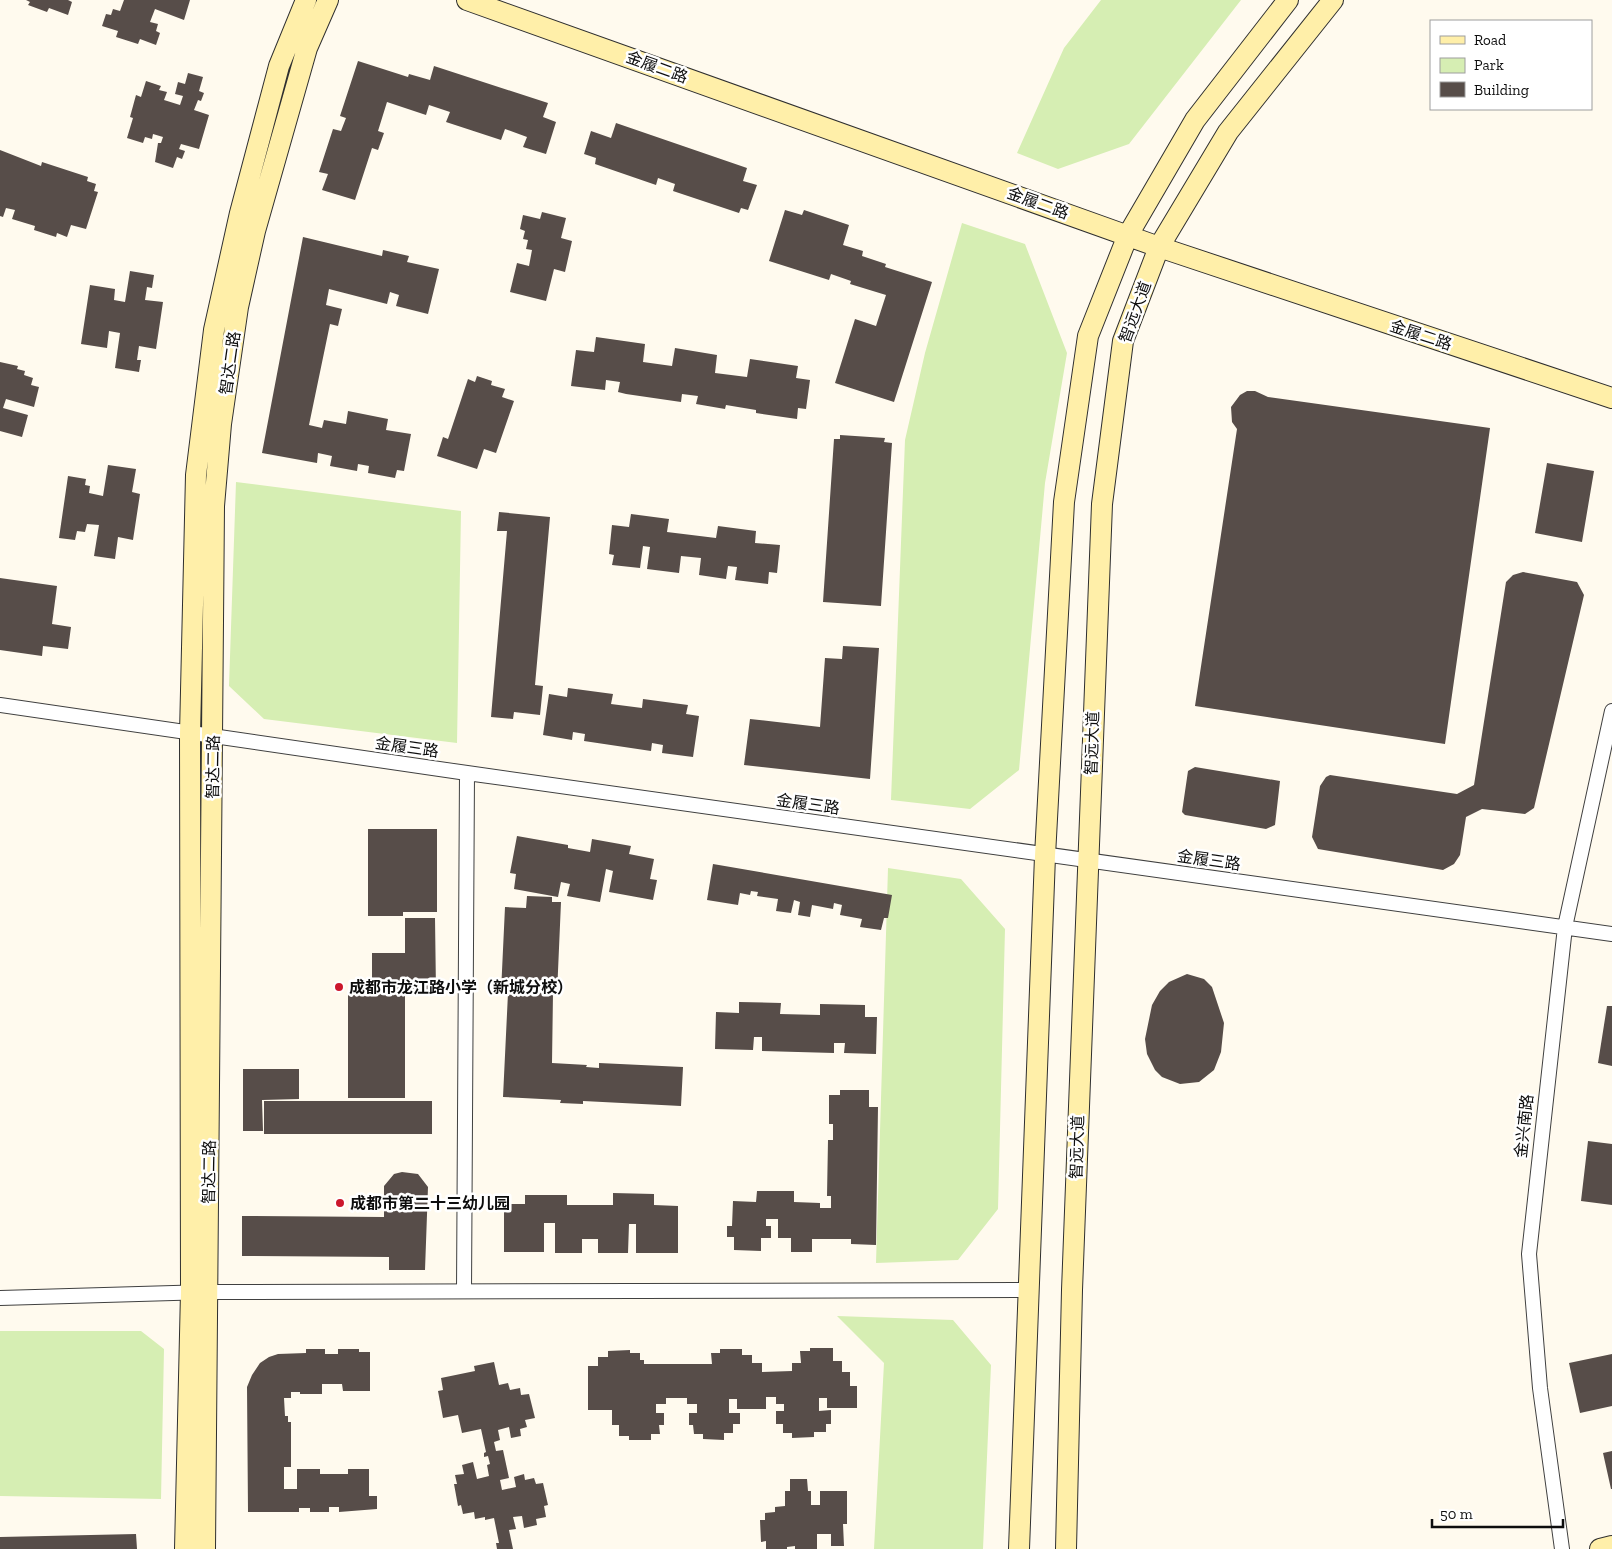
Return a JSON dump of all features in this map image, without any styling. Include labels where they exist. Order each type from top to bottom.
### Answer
[{"type":"street","name":"智达二路","points":[[205,1549],[190,734],[196,475],[214,330],[240,213],[279,66],[306,0]]},
{"type":"street","name":"智达二路","points":[[185,1549],[200,1292],[214,738],[214,506],[221,424],[238,307],[255,231],[307,48],[328,0]]},
{"type":"street","name":"金履二路","points":[[468,0],[1159,247],[1612,398]]},
{"type":"street","name":"智远大道","points":[[1020,1549],[1045,856],[1064,502],[1088,336],[1128,236],[1195,120],[1288,0]]},
{"type":"street","name":"智远大道","points":[[1066,1549],[1072,1290],[1102,504],[1123,341],[1159,247],[1228,132],[1333,0]]},
{"type":"street","name":"金履三路","points":[[0,705],[466,774],[1612,934]]},
{"type":"street","name":"金兴南路","points":[[1562,1549],[1540,1388],[1529,1254],[1564,927],[1612,711]]},
{"type":"street","points":[[464,1292],[466,774]]},
{"type":"street","points":[[0,1298],[200,1292],[1029,1290]]},
{"type":"street","points":[[1600,1549],[1612,1546]]},
{"type":"green space","points":[[1101,0],[1241,0],[1129,144],[1058,169],[1017,153],[1064,48]]},
{"type":"green space","points":[[962,223],[1025,244],[1067,353],[1045,483],[1019,770],[970,809],[891,800],[905,440],[925,353]]},
{"type":"green space","points":[[236,482],[461,511],[457,743],[264,719],[229,686]]},
{"type":"green space","points":[[888,868],[961,879],[1005,929],[998,1209],[958,1260],[876,1263]]},
{"type":"green space","points":[[837,1316],[953,1320],[991,1365],[983,1549],[874,1549],[884,1363]]},
{"type":"green space","points":[[0,1331],[141,1331],[164,1349],[161,1499],[0,1496]]},
{"type":"building","points":[[26,0],[68,0],[72,2],[68,15],[49,8],[47,12],[28,5],[30,2]]},
{"type":"building","points":[[124,0],[190,0],[184,20],[155,9],[150,22],[158,24],[156,31],[160,33],[156,45],[140,39],[138,44],[116,37],[118,31],[102,26],[106,14],[111,15],[113,9],[120,11]]},
{"type":"building","points":[[358,61],[408,77],[409,74],[430,80],[434,66],[548,103],[543,117],[556,122],[546,154],[523,147],[527,137],[505,129],[501,140],[446,122],[450,112],[429,105],[426,115],[387,102],[378,131],[384,133],[378,150],[372,148],[355,200],[322,190],[328,174],[319,172],[333,129],[341,131],[346,118],[340,116]]},
{"type":"building","points":[[188,73],[203,77],[199,91],[204,93],[201,101],[198,100],[194,110],[209,115],[199,149],[181,144],[179,149],[185,151],[182,159],[177,157],[173,168],[155,162],[158,143],[161,143],[163,137],[153,134],[152,139],[145,137],[143,143],[127,138],[133,118],[130,117],[136,95],[141,97],[146,81],[161,86],[159,90],[167,92],[164,100],[180,105],[183,96],[175,94],[178,82],[185,84]]},
{"type":"building","points":[[616,123],[747,168],[743,181],[757,185],[748,210],[741,208],[739,213],[673,191],[675,184],[658,178],[656,185],[595,164],[596,158],[584,154],[591,131],[611,138]]},
{"type":"building","points":[[0,150],[41,166],[42,162],[88,177],[87,181],[96,184],[94,191],[98,192],[86,229],[71,225],[67,237],[57,233],[56,237],[34,230],[35,226],[12,219],[15,210],[6,208],[3,217],[0,216]]},
{"type":"building","points":[[785,210],[802,215],[804,210],[849,225],[843,245],[863,251],[862,256],[886,264],[885,267],[932,282],[894,402],[835,383],[855,319],[876,326],[886,295],[850,284],[851,281],[831,274],[829,280],[769,261]]},
{"type":"building","points":[[542,212],[566,218],[561,238],[572,241],[565,272],[554,269],[546,301],[510,292],[517,263],[529,266],[532,250],[526,249],[528,240],[523,239],[525,231],[520,229],[523,215],[540,219]]},
{"type":"building","points":[[303,237],[382,256],[383,250],[409,256],[407,262],[439,269],[428,314],[396,306],[399,295],[390,292],[387,304],[329,289],[326,305],[342,309],[338,326],[330,324],[309,425],[322,428],[324,420],[346,424],[348,411],[388,419],[386,430],[411,434],[404,471],[397,470],[395,478],[368,473],[369,466],[358,464],[357,471],[330,466],[332,456],[318,453],[317,463],[262,453]]},
{"type":"building","points":[[130,271],[154,275],[152,288],[147,287],[145,300],[163,302],[156,349],[139,346],[137,360],[141,360],[139,372],[115,368],[120,333],[109,331],[107,348],[81,344],[90,285],[115,289],[114,300],[125,302]]},
{"type":"building","points":[[596,337],[645,344],[643,362],[672,366],[675,348],[717,355],[715,373],[747,377],[750,359],[798,366],[796,378],[810,380],[806,409],[798,408],[797,419],[756,413],[756,410],[726,405],[725,409],[696,404],[698,396],[682,394],[681,402],[626,394],[618,392],[620,382],[606,380],[605,390],[571,386],[576,350],[594,352]]},
{"type":"building","points":[[0,362],[18,366],[17,369],[25,371],[24,375],[33,378],[31,385],[39,387],[34,407],[6,399],[3,408],[28,415],[22,437],[0,431]]},
{"type":"building","points":[[477,376],[492,381],[491,385],[505,389],[502,397],[514,401],[496,453],[484,449],[477,469],[437,456],[443,437],[448,439],[468,379],[475,382]]},
{"type":"building","points":[[1247,391],[1255,391],[1268,397],[1490,428],[1445,744],[1195,706],[1237,429],[1232,422],[1231,407],[1240,395]]},
{"type":"building","points":[[840,435],[885,438],[884,442],[892,443],[881,606],[823,602],[834,439],[840,439]]},
{"type":"building","points":[[1547,463],[1594,471],[1582,542],[1535,533]]},
{"type":"building","points":[[108,465],[136,469],[132,492],[140,494],[133,540],[118,537],[115,559],[94,556],[99,525],[87,524],[85,532],[77,531],[75,540],[59,538],[68,476],[86,479],[85,485],[90,486],[89,493],[103,496]]},
{"type":"building","points":[[499,512],[550,517],[535,685],[543,686],[540,715],[514,712],[513,719],[491,717],[507,531],[497,531]]},
{"type":"building","points":[[631,514],[669,519],[667,532],[716,538],[718,526],[756,531],[755,543],[780,545],[777,573],[769,572],[768,584],[735,580],[737,567],[728,566],[726,579],[699,575],[701,558],[681,556],[679,573],[647,569],[650,547],[643,546],[640,568],[612,565],[614,555],[609,554],[612,525],[629,527]]},
{"type":"building","points":[[1523,572],[1577,582],[1584,595],[1534,808],[1525,814],[1482,809],[1466,817],[1460,855],[1454,864],[1443,870],[1318,849],[1312,837],[1320,786],[1326,777],[1330,775],[1457,794],[1474,785],[1506,582],[1513,575]]},
{"type":"building","points":[[0,578],[57,586],[52,624],[71,627],[68,649],[43,646],[42,656],[0,650]]},
{"type":"building","points":[[843,646],[879,648],[870,779],[744,765],[750,719],[820,727],[825,658],[842,659]]},
{"type":"building","points":[[568,688],[613,694],[611,704],[642,708],[643,699],[688,705],[686,714],[699,716],[693,757],[662,753],[663,745],[652,743],[651,751],[584,741],[585,734],[573,732],[572,740],[543,735],[549,694],[567,697]]},
{"type":"building","points":[[1195,767],[1280,781],[1275,825],[1266,829],[1185,815],[1182,812],[1188,771]]},
{"type":"building","points":[[368,829],[437,829],[437,912],[403,912],[403,916],[368,916]]},
{"type":"building","points":[[517,836],[568,845],[568,848],[590,852],[592,839],[631,846],[629,854],[654,859],[650,879],[657,880],[653,900],[609,892],[613,871],[606,869],[600,902],[567,896],[570,884],[561,882],[558,897],[514,889],[516,874],[510,873]]},
{"type":"building","points":[[713,864],[892,895],[888,918],[884,918],[881,930],[860,927],[862,919],[840,915],[842,905],[834,903],[833,909],[812,905],[810,917],[798,915],[800,902],[794,900],[791,913],[776,911],[778,899],[757,896],[758,892],[751,891],[750,895],[740,893],[738,905],[707,900]]},
{"type":"building","points":[[527,896],[552,897],[552,902],[561,902],[557,994],[553,993],[552,1063],[587,1065],[586,1067],[599,1068],[599,1063],[683,1067],[681,1106],[583,1101],[583,1104],[560,1103],[561,1100],[503,1097],[508,993],[501,992],[505,907],[526,908]]},
{"type":"building","points":[[405,918],[435,918],[436,992],[405,992],[405,1098],[348,1098],[348,995],[372,995],[372,953],[405,953]]},
{"type":"building","points":[[1187,974],[1204,979],[1212,987],[1224,1023],[1221,1052],[1214,1070],[1199,1082],[1180,1084],[1162,1077],[1155,1070],[1147,1054],[1145,1039],[1152,1005],[1160,991],[1169,982]]},
{"type":"building","points":[[739,1002],[781,1003],[780,1014],[820,1015],[820,1004],[865,1005],[865,1017],[877,1017],[876,1054],[844,1053],[845,1043],[834,1043],[834,1053],[762,1051],[762,1037],[754,1037],[753,1050],[715,1049],[716,1012],[739,1013]]},
{"type":"building","points":[[1607,1006],[1612,1006],[1612,1066],[1598,1063]]},
{"type":"building","points":[[243,1069],[299,1069],[299,1099],[262,1100],[263,1131],[243,1131]]},
{"type":"building","points":[[840,1090],[869,1090],[869,1107],[878,1107],[876,1245],[851,1244],[851,1239],[812,1239],[812,1252],[791,1252],[791,1238],[778,1238],[778,1219],[766,1219],[766,1226],[771,1226],[771,1238],[761,1238],[761,1251],[734,1250],[734,1237],[727,1237],[727,1226],[732,1226],[733,1201],[756,1202],[757,1191],[794,1191],[794,1202],[820,1203],[820,1208],[831,1208],[831,1196],[827,1196],[828,1140],[833,1140],[833,1124],[829,1124],[829,1095],[840,1095]]},
{"type":"building","points":[[264,1101],[432,1101],[432,1134],[264,1134]]},
{"type":"building","points":[[1588,1141],[1612,1144],[1612,1205],[1581,1201]]},
{"type":"building","points":[[402,1172],[418,1174],[428,1187],[425,1270],[389,1270],[389,1257],[242,1256],[242,1216],[384,1217],[384,1186],[394,1174]]},
{"type":"building","points":[[613,1193],[654,1194],[654,1205],[678,1206],[678,1253],[636,1253],[636,1224],[629,1224],[628,1253],[598,1253],[598,1239],[582,1239],[582,1253],[555,1253],[555,1223],[544,1223],[544,1252],[504,1252],[504,1204],[525,1204],[525,1195],[567,1195],[567,1205],[613,1205]]},
{"type":"building","points":[[810,1348],[833,1348],[833,1361],[842,1361],[842,1372],[850,1372],[850,1386],[857,1386],[857,1408],[827,1408],[827,1398],[819,1398],[819,1411],[831,1410],[831,1424],[826,1424],[826,1432],[814,1432],[814,1437],[792,1438],[792,1433],[783,1433],[783,1424],[776,1424],[776,1411],[784,1411],[784,1404],[776,1404],[776,1397],[766,1397],[766,1409],[737,1409],[737,1399],[729,1399],[729,1413],[740,1413],[740,1424],[733,1424],[733,1433],[724,1433],[724,1440],[703,1439],[703,1434],[694,1434],[693,1425],[689,1425],[689,1413],[697,1413],[697,1404],[687,1404],[687,1398],[666,1398],[666,1404],[656,1404],[656,1413],[664,1413],[664,1425],[659,1425],[660,1434],[651,1434],[651,1440],[629,1440],[629,1436],[619,1436],[619,1425],[612,1425],[612,1410],[588,1410],[588,1366],[598,1366],[598,1357],[608,1357],[608,1351],[630,1350],[630,1353],[640,1353],[640,1360],[644,1360],[644,1364],[712,1364],[711,1353],[720,1353],[720,1349],[742,1349],[742,1355],[752,1355],[752,1363],[762,1363],[762,1372],[792,1371],[792,1363],[801,1363],[800,1351],[810,1351]]},
{"type":"building","points":[[306,1349],[325,1349],[325,1354],[338,1354],[338,1349],[359,1349],[359,1352],[370,1352],[370,1391],[343,1391],[342,1384],[322,1384],[322,1394],[291,1392],[291,1398],[284,1398],[285,1416],[288,1416],[288,1422],[291,1422],[291,1467],[284,1467],[284,1489],[297,1489],[297,1469],[320,1469],[320,1474],[348,1474],[348,1469],[369,1469],[369,1496],[377,1496],[377,1509],[339,1512],[339,1507],[329,1507],[329,1512],[310,1512],[310,1508],[299,1508],[299,1512],[248,1512],[247,1387],[260,1363],[269,1357],[278,1354],[306,1353]]},
{"type":"building","points":[[1612,1354],[1612,1406],[1580,1413],[1569,1363]]},
{"type":"building","points":[[494,1362],[499,1385],[508,1383],[510,1390],[520,1388],[521,1395],[529,1394],[535,1418],[525,1420],[527,1427],[520,1429],[521,1436],[511,1438],[509,1427],[498,1430],[500,1440],[494,1442],[496,1451],[503,1450],[509,1478],[500,1480],[502,1490],[516,1487],[514,1477],[524,1474],[525,1480],[534,1478],[536,1484],[543,1483],[548,1505],[544,1506],[546,1517],[536,1519],[537,1525],[524,1528],[522,1516],[513,1517],[516,1529],[509,1530],[513,1549],[497,1549],[496,1543],[499,1543],[494,1518],[485,1520],[485,1517],[475,1519],[474,1512],[463,1514],[461,1505],[458,1506],[454,1484],[457,1484],[455,1475],[464,1474],[462,1465],[473,1462],[477,1479],[489,1476],[487,1465],[490,1464],[488,1456],[484,1457],[486,1452],[481,1429],[462,1433],[458,1415],[443,1418],[438,1391],[443,1390],[441,1378],[475,1371],[474,1366]]},
{"type":"building","points":[[1612,1451],[1612,1489],[1611,1489],[1603,1453]]},
{"type":"building","points":[[790,1479],[807,1479],[808,1491],[811,1491],[811,1505],[820,1505],[820,1491],[847,1491],[847,1524],[843,1524],[844,1546],[831,1546],[831,1534],[817,1534],[817,1549],[795,1549],[795,1546],[787,1547],[787,1549],[766,1549],[766,1541],[761,1542],[760,1520],[765,1520],[765,1513],[775,1512],[775,1507],[785,1506],[785,1491],[790,1491]]},
{"type":"building","points":[[136,1534],[137,1549],[0,1549],[0,1537]]},
{"type":"place","name":"成都市龙江路小学（新城分校）","points":[[339,987]]},
{"type":"place","name":"成都市第二十三幼儿园","points":[[340,1203]]}]
